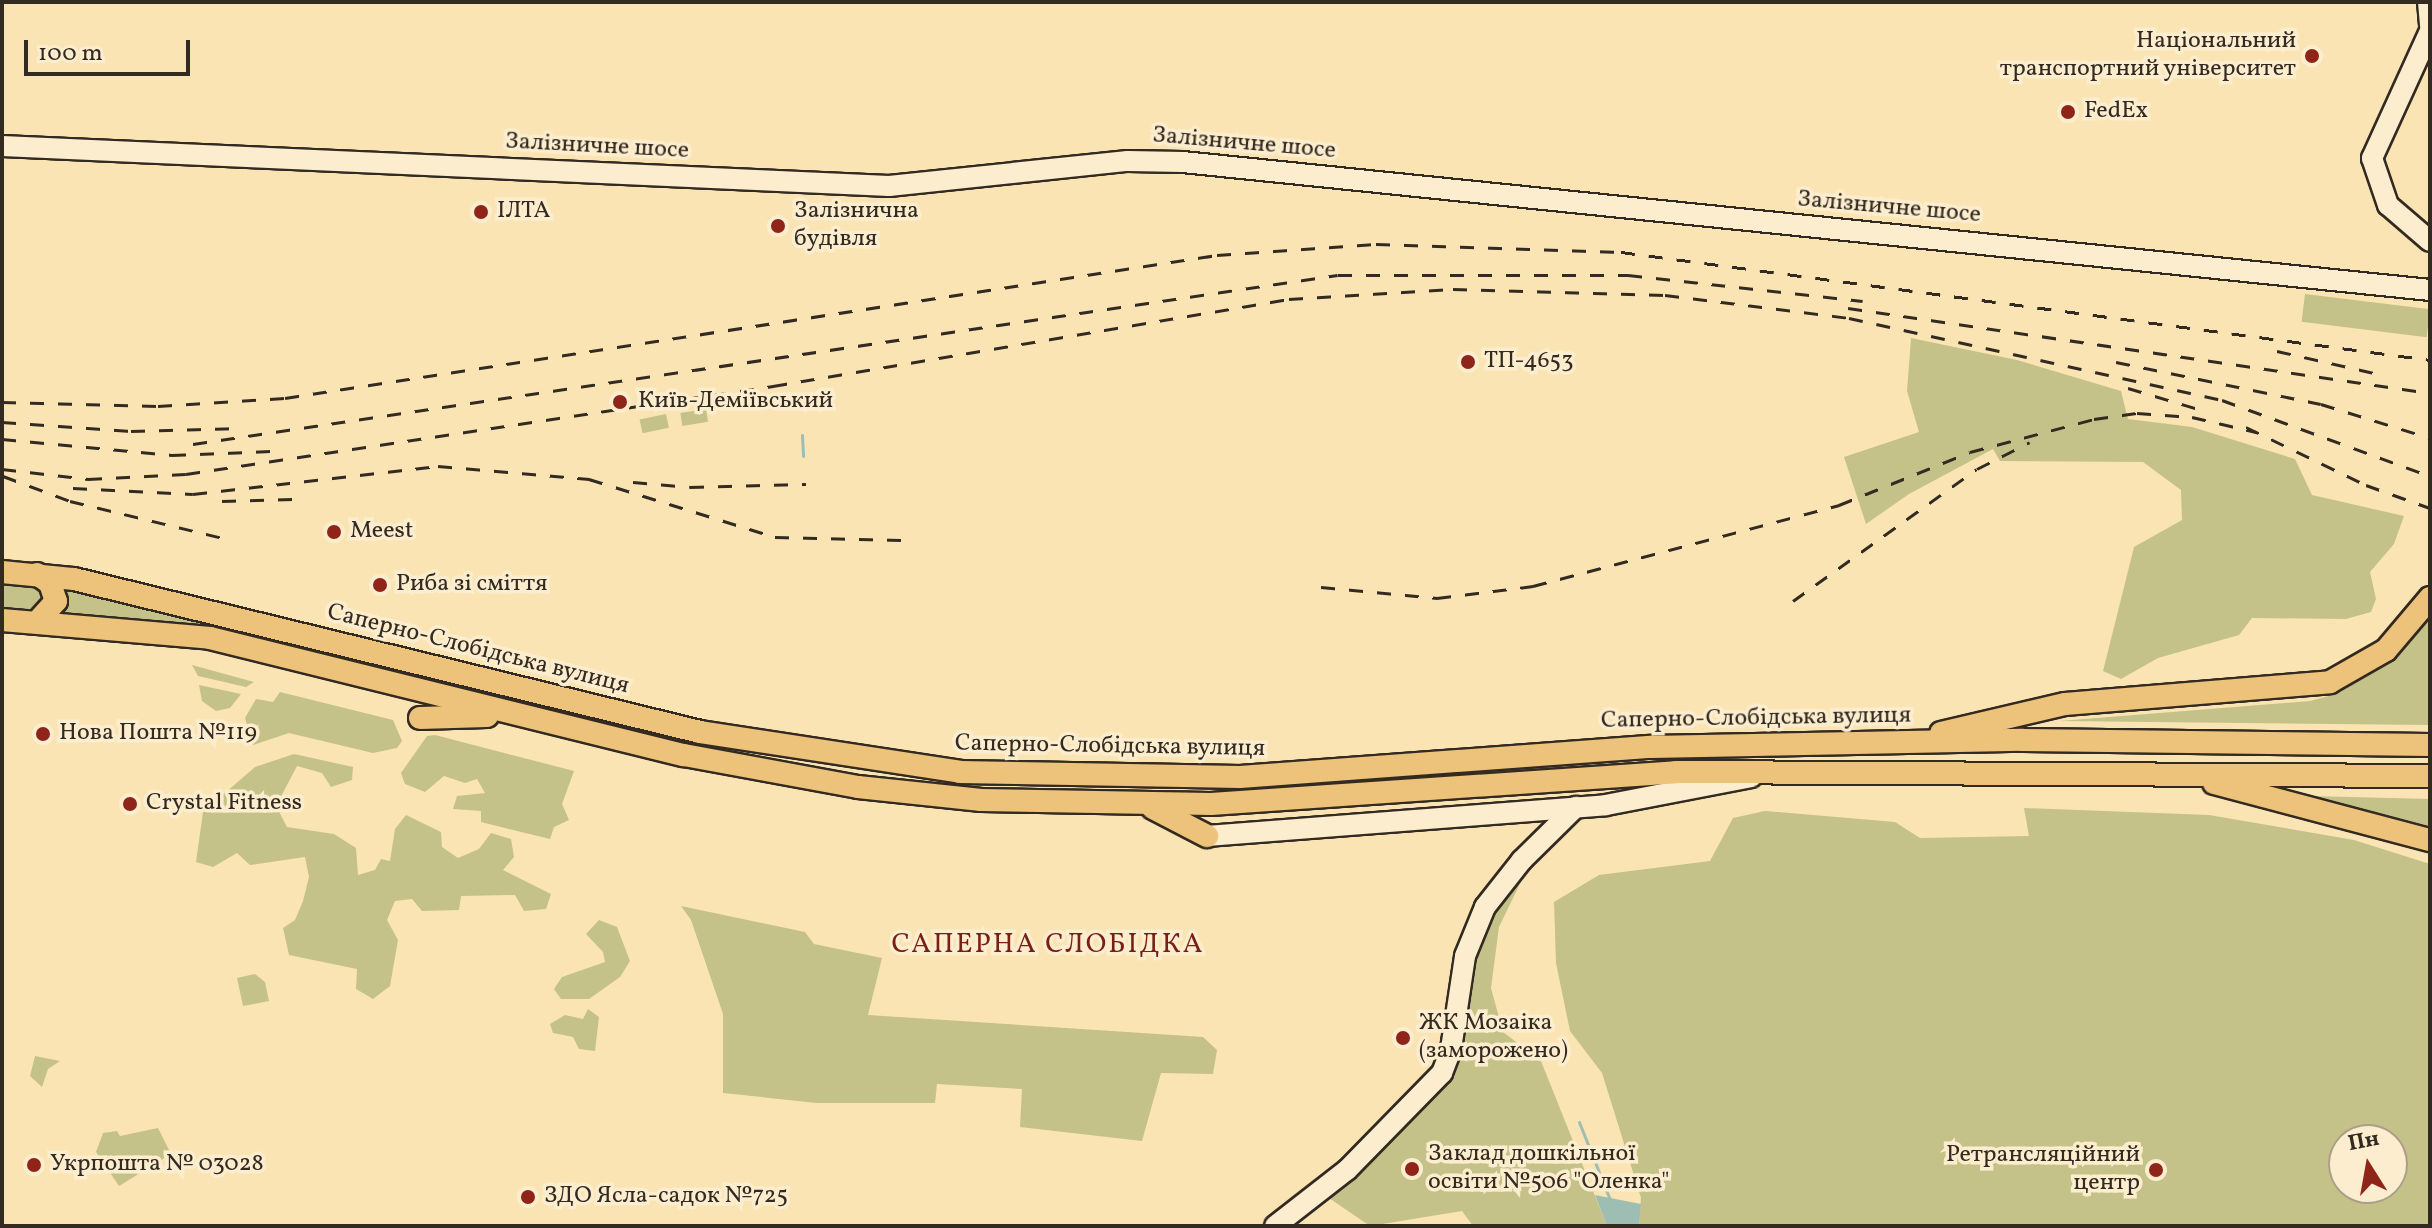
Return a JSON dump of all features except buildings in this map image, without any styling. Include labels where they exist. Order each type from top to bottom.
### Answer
[{"type":"main road","name":"Саперно-Слобідська вулиця","points":[[2,572],[37,574],[178,603],[700,732],[944,771],[1240,777],[1582,749],[1885,743],[2430,745]]},
{"type":"main road","points":[[37,574],[50,583],[56,601],[39,620]]},
{"type":"main road","points":[[1885,743],[2054,706],[2330,682],[2378,657],[2430,598]]},
{"type":"main road","points":[[2,620],[39,620],[210,638],[510,715],[684,755],[887,791],[1148,805],[1279,801],[1572,776],[1772,771],[2430,776]]},
{"type":"main road","points":[[420,718],[510,715]]},
{"type":"main road","points":[[2184,775],[2430,840]]},
{"type":"main road","points":[[1148,805],[1207,836]]},
{"type":"street","points":[[2428,2],[2430,29],[2372,158],[2388,205],[2430,241]]},
{"type":"street","name":"Залізничне шосе","points":[[2,146],[889,186],[1128,161],[1183,162],[2430,290]]},
{"type":"street","points":[[1207,836],[1576,807],[1658,797],[1772,771]]},
{"type":"street","points":[[1275,1226],[1347,1170],[1442,1073],[1451,1049],[1465,956],[1485,907],[1522,860],[1576,807]]},
{"type":"shaded area","points":[[2305,294],[2430,309],[2427,337],[2302,322]]},
{"type":"shaded area","points":[[1911,338],[2017,360],[2121,391],[2128,419],[2192,427],[2295,459],[2312,495],[2404,516],[2394,544],[2370,572],[2376,599],[2371,612],[2346,619],[2252,618],[2239,635],[2158,658],[2121,679],[2103,671],[2134,547],[2182,520],[2181,490],[2143,462],[2000,461],[1993,449],[1909,494],[1866,524],[1844,457],[1919,432],[1907,391]]},
{"type":"shaded area","points":[[706,409],[708,422],[682,426],[680,413]]},
{"type":"shaded area","points":[[666,414],[669,428],[643,433],[640,420]]},
{"type":"shaded area","points":[[2,585],[36,586],[45,601],[33,610],[2,610]]},
{"type":"shaded area","points":[[66,590],[326,648],[588,717],[760,756],[760,760],[212,628],[63,612]]},
{"type":"shaded area","points":[[2430,615],[2430,725],[2059,721],[2310,701],[2336,694],[2396,659]]},
{"type":"shaded area","points":[[192,665],[254,682],[246,687],[198,676]]},
{"type":"shaded area","points":[[199,685],[241,694],[230,708],[216,711],[202,701]]},
{"type":"shaded area","points":[[280,692],[393,720],[402,741],[397,748],[373,753],[289,733],[253,745],[245,718],[256,699],[273,702]]},
{"type":"shaded area","points":[[435,735],[574,771],[562,804],[569,820],[554,827],[550,839],[481,822],[481,811],[453,809],[457,796],[485,793],[477,779],[465,783],[444,776],[425,792],[405,784],[401,773],[427,736]]},
{"type":"shaded area","points":[[294,754],[353,767],[352,780],[331,787],[322,773],[297,766],[276,806],[287,827],[334,834],[356,848],[358,875],[375,870],[381,859],[390,861],[395,829],[406,815],[441,832],[442,847],[458,858],[479,849],[491,833],[511,839],[514,857],[503,870],[551,894],[546,909],[524,911],[515,895],[461,896],[459,910],[422,911],[412,899],[395,901],[387,920],[398,940],[390,986],[373,999],[356,989],[357,969],[289,955],[283,928],[295,920],[303,901],[309,877],[305,857],[250,865],[237,853],[213,867],[196,862],[203,812],[255,767]]},
{"type":"shaded area","points":[[2310,796],[2430,799],[2430,826]]},
{"type":"shaded area","points":[[2024,808],[2209,815],[2354,840],[2430,864],[2430,1226],[1639,1226],[1641,1198],[1602,1073],[1570,1031],[1556,963],[1554,902],[1599,875],[1710,861],[1733,818],[1765,811],[1895,822],[1920,838],[2029,836]]},
{"type":"shaded area","points":[[1530,863],[1499,927],[1491,988],[1503,1032],[1541,1061],[1607,1226],[1473,1226],[1462,1211],[1370,1226],[1329,1198],[1437,1093],[1456,1061],[1475,949],[1497,903]]},
{"type":"shaded area","points":[[681,906],[805,932],[814,944],[882,958],[868,1015],[1203,1037],[1217,1050],[1213,1074],[1161,1073],[1142,1141],[1020,1127],[1022,1089],[937,1084],[935,1103],[817,1103],[723,1093],[723,1014],[691,920]]},
{"type":"shaded area","points":[[599,920],[617,927],[630,961],[620,977],[589,999],[561,999],[554,989],[562,977],[605,962],[603,952],[586,934]]},
{"type":"shaded area","points":[[255,974],[265,982],[269,1001],[243,1006],[237,978]]},
{"type":"shaded area","points":[[588,1009],[599,1017],[595,1051],[579,1049],[573,1037],[553,1033],[550,1024],[565,1015],[583,1019]]},
{"type":"shaded area","points":[[35,1056],[60,1061],[48,1069],[42,1087],[30,1076]]},
{"type":"shaded area","points":[[158,1128],[171,1154],[119,1186],[96,1152],[103,1133],[117,1131],[120,1136]]},
{"type":"water","points":[[1595,1195],[1641,1204],[1639,1226],[1607,1226]]},
{"type":"waterway","points":[[802,435],[803,456]]},
{"type":"waterway","points":[[1579,1122],[1610,1200]]},
{"type":"railway","points":[[2,402],[158,406],[285,398],[1217,255],[1376,244],[1621,252],[2430,360]]},
{"type":"railway","points":[[193,444],[1338,275],[1628,275],[1863,301]]},
{"type":"railway","points":[[2,469],[88,479],[186,474],[773,386],[1289,299],[1453,289],[1665,295],[1849,318],[2222,400],[2430,476]]},
{"type":"railway","points":[[1848,308],[2430,393]]},
{"type":"railway","points":[[2277,351],[2378,374]]},
{"type":"railway","points":[[2116,362],[2321,404],[2430,438]]},
{"type":"railway","points":[[2128,388],[2205,411]]},
{"type":"railway","points":[[1321,587],[1437,598],[1533,586],[1839,505],[1970,452],[2094,419],[2137,413],[2192,417],[2256,432]]},
{"type":"railway","points":[[2,422],[131,431],[243,428]]},
{"type":"railway","points":[[2246,427],[2366,485],[2430,508]]},
{"type":"railway","points":[[2,439],[172,455],[271,451]]},
{"type":"railway","points":[[1793,601],[1977,469],[2030,442]]},
{"type":"railway","points":[[73,488],[193,494],[438,466],[589,479],[775,537],[901,540]]},
{"type":"railway","points":[[3,476],[70,501],[227,539]]},
{"type":"railway","points":[[633,482],[690,487],[806,484]]},
{"type":"railway","points":[[222,501],[293,499]]},
{"type":"place","name":"Національний транспортний університет","points":[[2312,56]]},
{"type":"place","name":"FedEx","points":[[2068,112]]},
{"type":"place","name":"ІЛТА","points":[[481,212]]},
{"type":"place","name":"Залізнична будівля","points":[[778,226]]},
{"type":"place","name":"ТП-4653","points":[[1468,362]]},
{"type":"place","name":"Київ-Деміївський","points":[[620,402]]},
{"type":"place","name":"Meest","points":[[334,532]]},
{"type":"place","name":"Риба зі сміття","points":[[380,585]]},
{"type":"place","name":"Нова Пошта №119","points":[[43,734]]},
{"type":"place","name":"Crystal Fitness","points":[[130,804]]},
{"type":"place","name":"ЖК Мозаіка (заморожено)","points":[[1403,1038]]},
{"type":"place","name":"Укрпошта № 03028","points":[[34,1165]]},
{"type":"place","name":"Заклад дошкільної освіти №506 \"Оленка\"","points":[[1412,1169]]},
{"type":"place","name":"Ретрансляційний центр","points":[[2156,1170]]},
{"type":"place","name":"ЗДО Ясла-садок №725","points":[[528,1197]]},
{"type":"district","name":"САПЕРНА СЛОБІДКА","points":[[1048,945]]}]
